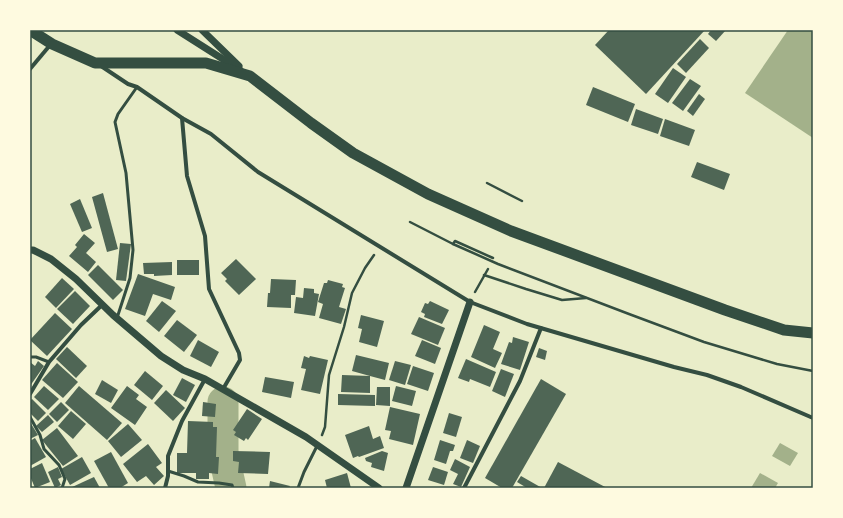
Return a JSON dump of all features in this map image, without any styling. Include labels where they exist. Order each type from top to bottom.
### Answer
[{"type":"highway","points":[[30,30],[52,44],[95,62],[206,63],[250,76],[353,153],[428,194],[511,231],[725,310],[784,330],[813,333]]},
{"type":"street","points":[[177,30],[250,76]]},
{"type":"street","points":[[202,30],[250,76]]},
{"type":"street","points":[[30,69],[52,44]]},
{"type":"street","points":[[95,62],[182,118],[211,134],[258,172],[470,302],[527,324],[674,367],[707,374],[813,418]]},
{"type":"street","points":[[182,118],[187,176],[205,236],[209,289],[239,353],[240,360],[223,389]]},
{"type":"street","points":[[30,250],[51,259],[76,279],[102,305],[161,356],[183,370],[223,389],[318,444],[380,488]]},
{"type":"street","points":[[406,488],[470,302]]},
{"type":"street","points":[[30,394],[49,362],[81,325],[102,305]]},
{"type":"street","points":[[464,488],[520,381],[541,328]]},
{"type":"street","points":[[165,488],[168,471],[168,456],[182,421],[204,379]]},
{"type":"lane","points":[[117,318],[130,278],[133,250],[126,173],[115,122],[118,114],[137,88]]},
{"type":"lane","points":[[30,357],[36,357],[49,362]]},
{"type":"lane","points":[[30,417],[40,435],[44,449],[59,465],[65,479],[62,488]]},
{"type":"lane","points":[[298,488],[318,444]]},
{"type":"lane","points":[[168,471],[198,482],[232,485],[233,488]]},
{"type":"path","points":[[487,183],[522,201]]},
{"type":"path","points":[[410,222],[498,264],[704,342],[777,364],[813,371]]},
{"type":"path","points":[[454,244],[455,241],[493,258]]},
{"type":"path","points":[[318,444],[325,427],[329,375],[344,328],[352,293],[365,268],[380,246]]},
{"type":"path","points":[[470,302],[488,269]]},
{"type":"path","points":[[484,275],[562,300],[586,298]]},
{"type":"shaded area","points":[[788,30],[813,30],[813,138],[745,93]]},
{"type":"shaded area","points":[[780,443],[798,453],[790,466],[772,456]]},
{"type":"shaded area","points":[[760,473],[778,483],[775,488],[751,488]]},
{"type":"building","points":[[609,30],[705,30],[646,94],[595,45]]},
{"type":"building","points":[[711,30],[726,30],[716,41],[708,34]]},
{"type":"building","points":[[700,39],[709,48],[686,73],[677,64]]},
{"type":"building","points":[[673,68],[686,77],[668,103],[655,94]]},
{"type":"building","points":[[690,79],[701,86],[683,111],[672,103]]},
{"type":"building","points":[[593,87],[635,104],[628,122],[586,105]]},
{"type":"building","points":[[699,94],[705,99],[693,116],[687,111]]},
{"type":"building","points":[[636,109],[663,119],[658,134],[631,125]]},
{"type":"building","points":[[665,119],[695,130],[689,146],[660,136]]},
{"type":"building","points":[[697,162],[730,174],[724,190],[691,177]]},
{"type":"building","points":[[103,193],[118,249],[107,252],[92,197]]},
{"type":"building","points":[[80,199],[92,228],[82,232],[70,204]]},
{"type":"building","points":[[84,234],[95,243],[86,253],[96,262],[88,272],[69,256],[77,247],[75,245]]},
{"type":"building","points":[[120,243],[131,244],[126,281],[116,280]]},
{"type":"building","points":[[236,259],[256,279],[239,295],[225,281],[227,279],[221,273]]},
{"type":"building","points":[[177,260],[199,260],[199,275],[177,275]]},
{"type":"building","points":[[172,262],[172,275],[154,276],[154,274],[144,274],[143,263]]},
{"type":"building","points":[[98,265],[123,290],[113,300],[88,275]]},
{"type":"building","points":[[138,274],[175,287],[171,300],[153,294],[145,316],[125,309]]},
{"type":"building","points":[[62,278],[74,289],[56,308],[45,297]]},
{"type":"building","points":[[271,279],[296,280],[295,295],[291,295],[291,308],[267,307]]},
{"type":"building","points":[[328,280],[343,284],[342,287],[345,288],[339,307],[346,309],[341,324],[319,318],[323,304],[318,302],[324,283],[327,283]]},
{"type":"building","points":[[304,288],[314,289],[314,293],[319,294],[315,316],[294,313],[296,297],[303,298]]},
{"type":"building","points":[[75,291],[90,306],[73,324],[57,309]]},
{"type":"building","points":[[162,301],[176,311],[159,332],[146,321]]},
{"type":"building","points":[[430,301],[449,310],[442,324],[424,317],[425,314],[421,312],[425,303],[428,304]]},
{"type":"building","points":[[55,313],[72,329],[47,356],[30,340]]},
{"type":"building","points":[[361,315],[384,321],[377,347],[359,342],[362,329],[358,328]]},
{"type":"building","points":[[419,317],[445,328],[438,345],[411,334]]},
{"type":"building","points":[[177,320],[197,335],[184,352],[164,336]]},
{"type":"building","points":[[484,325],[500,332],[493,349],[502,353],[495,368],[471,357]]},
{"type":"building","points":[[513,337],[529,342],[520,370],[501,364],[509,342],[512,343]]},
{"type":"building","points":[[198,340],[219,352],[211,367],[190,356]]},
{"type":"building","points":[[422,340],[441,348],[435,364],[415,356]]},
{"type":"building","points":[[67,347],[87,366],[76,378],[56,359]]},
{"type":"building","points":[[539,348],[547,351],[545,360],[536,357]]},
{"type":"building","points":[[356,355],[389,363],[385,380],[352,371]]},
{"type":"building","points":[[304,356],[328,360],[320,394],[301,390],[306,369],[301,368]]},
{"type":"building","points":[[466,359],[496,372],[490,387],[470,379],[469,382],[458,378]]},
{"type":"building","points":[[38,361],[44,366],[30,386],[30,362],[35,366]]},
{"type":"building","points":[[395,361],[411,365],[405,385],[389,380]]},
{"type":"building","points":[[57,363],[78,382],[63,398],[42,380]]},
{"type":"building","points":[[413,366],[434,373],[428,391],[407,384]]},
{"type":"building","points":[[501,369],[514,374],[505,397],[492,391]]},
{"type":"building","points":[[145,371],[163,386],[152,400],[134,385]]},
{"type":"building","points":[[342,375],[370,376],[370,393],[341,392]]},
{"type":"building","points":[[265,377],[294,382],[291,398],[262,392]]},
{"type":"building","points":[[182,378],[195,385],[186,402],[173,395]]},
{"type":"building","points":[[541,379],[566,394],[512,488],[502,488],[485,478]]},
{"type":"building","points":[[102,380],[118,390],[111,403],[95,394]]},
{"type":"building","points":[[44,386],[59,399],[48,410],[34,397]]},
{"type":"building","points":[[79,386],[122,423],[107,440],[65,403]]},
{"type":"building","points":[[127,386],[139,395],[136,399],[147,407],[135,425],[111,408]]},
{"type":"building","points":[[396,386],[416,391],[412,406],[392,401]]},
{"type":"building","points":[[377,387],[390,387],[390,406],[376,405]]},
{"type":"building","points":[[166,390],[185,408],[173,421],[154,403]]},
{"type":"building","points":[[338,394],[375,395],[375,406],[338,405]]},
{"type":"building","points":[[32,399],[46,413],[38,421],[30,413],[30,401]]},
{"type":"building","points":[[61,402],[69,410],[57,422],[49,414]]},
{"type":"building","points":[[203,402],[216,404],[215,417],[202,416]]},
{"type":"building","points":[[390,407],[420,414],[413,445],[389,439],[391,431],[385,430]]},
{"type":"building","points":[[247,409],[262,419],[248,440],[246,438],[244,441],[234,435],[236,432],[233,430]]},
{"type":"building","points":[[71,411],[86,424],[73,439],[58,426]]},
{"type":"building","points":[[449,413],[462,417],[456,437],[443,433]]},
{"type":"building","points":[[48,415],[54,422],[42,432],[36,426]]},
{"type":"building","points":[[188,421],[213,422],[213,427],[217,427],[216,457],[219,457],[218,474],[209,473],[209,479],[196,479],[196,473],[177,473],[177,453],[187,453]]},
{"type":"building","points":[[30,422],[38,435],[30,439]]},
{"type":"building","points":[[128,424],[142,440],[121,457],[108,441]]},
{"type":"building","points":[[369,426],[373,439],[380,436],[384,448],[353,458],[345,435]]},
{"type":"building","points":[[57,428],[78,456],[63,466],[42,440]]},
{"type":"building","points":[[35,438],[46,457],[30,466],[30,441]]},
{"type":"building","points":[[440,440],[455,445],[453,451],[450,451],[446,464],[434,460]]},
{"type":"building","points":[[467,440],[480,446],[473,463],[460,458]]},
{"type":"building","points":[[148,444],[162,463],[156,467],[164,476],[154,485],[146,476],[137,482],[123,464]]},
{"type":"building","points":[[233,451],[270,452],[268,474],[238,473],[239,462],[233,461]]},
{"type":"building","points":[[382,451],[388,453],[384,471],[371,467],[372,463],[366,461],[365,458]]},
{"type":"building","points":[[111,452],[128,483],[120,488],[109,488],[94,461]]},
{"type":"building","points":[[82,457],[91,473],[70,485],[61,469]]},
{"type":"building","points":[[455,459],[470,467],[461,487],[453,484],[458,474],[450,470]]},
{"type":"building","points":[[558,462],[607,488],[544,488]]},
{"type":"building","points":[[42,463],[50,482],[35,488],[30,476],[30,469]]},
{"type":"building","points":[[58,467],[62,477],[58,479],[61,485],[55,488],[48,472]]},
{"type":"building","points":[[433,467],[448,472],[444,485],[428,480]]},
{"type":"building","points":[[347,473],[351,488],[327,488],[325,480]]},
{"type":"building","points":[[521,476],[542,488],[527,488],[517,482]]},
{"type":"building","points":[[94,477],[100,488],[70,488]]},
{"type":"building","points":[[270,481],[290,486],[289,488],[269,488]]},
{"type":"waterway","points":[[223,402],[223,452],[231,488]]}]
